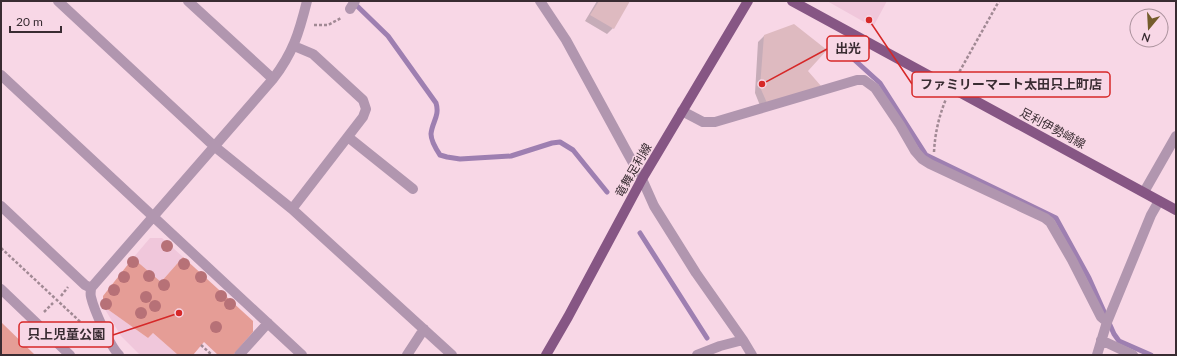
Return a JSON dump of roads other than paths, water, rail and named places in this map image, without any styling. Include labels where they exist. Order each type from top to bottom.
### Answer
[{"type":"main road","name":"竜舞足利線","points":[[546,355],[642,179],[748,1]]},
{"type":"main road","name":"足利伊勢崎線","points":[[792,1],[949,91],[1176,210]]},
{"type":"street","points":[[58,1],[214,146],[292,209],[452,355]]},
{"type":"street","points":[[188,1],[273,79]]},
{"type":"street","points":[[119,355],[106,334],[93,305],[90,295],[91,288],[284,65],[294,46],[302,23],[307,1]]},
{"type":"street","points":[[540,1],[566,40],[642,179],[654,206],[696,273],[744,340],[752,355]]},
{"type":"street","points":[[292,209],[363,117],[366,109],[363,100],[313,54],[294,46]]},
{"type":"street","points":[[1,75],[302,355]]},
{"type":"street","points":[[682,111],[703,122],[716,122],[857,80],[864,80],[875,88],[922,159],[1045,218],[1050,222],[1072,260],[1101,317],[1107,322]]},
{"type":"street","points":[[1144,192],[1176,136]]},
{"type":"street","points":[[348,137],[413,189]]},
{"type":"street","points":[[1096,355],[1107,322],[1151,215],[1159,201]]},
{"type":"street","points":[[1,206],[85,285],[91,288]]},
{"type":"street","points":[[1,289],[70,355]]},
{"type":"street","points":[[239,355],[268,323]]},
{"type":"street","points":[[407,355],[424,329]]},
{"type":"street","points":[[697,355],[720,346],[744,340]]},
{"type":"street","points":[[1101,340],[1133,355]]},
{"type":"waterway","points":[[353,2],[388,36],[436,103],[437,112],[431,137],[435,148],[440,155],[460,159],[511,156],[552,143],[560,142],[573,150],[607,192]]},
{"type":"waterway","points":[[838,45],[880,83],[926,155],[1056,218],[1089,278],[1114,334],[1119,341],[1151,355]]},
{"type":"waterway","points":[[640,233],[707,338]]},
{"type":"place","name":"ファミリーマート太田只上町店","points":[[869,20]]},
{"type":"place","name":"出光","points":[[762,84]]},
{"type":"place","name":"只上児童公園","points":[[179,313]]}]
